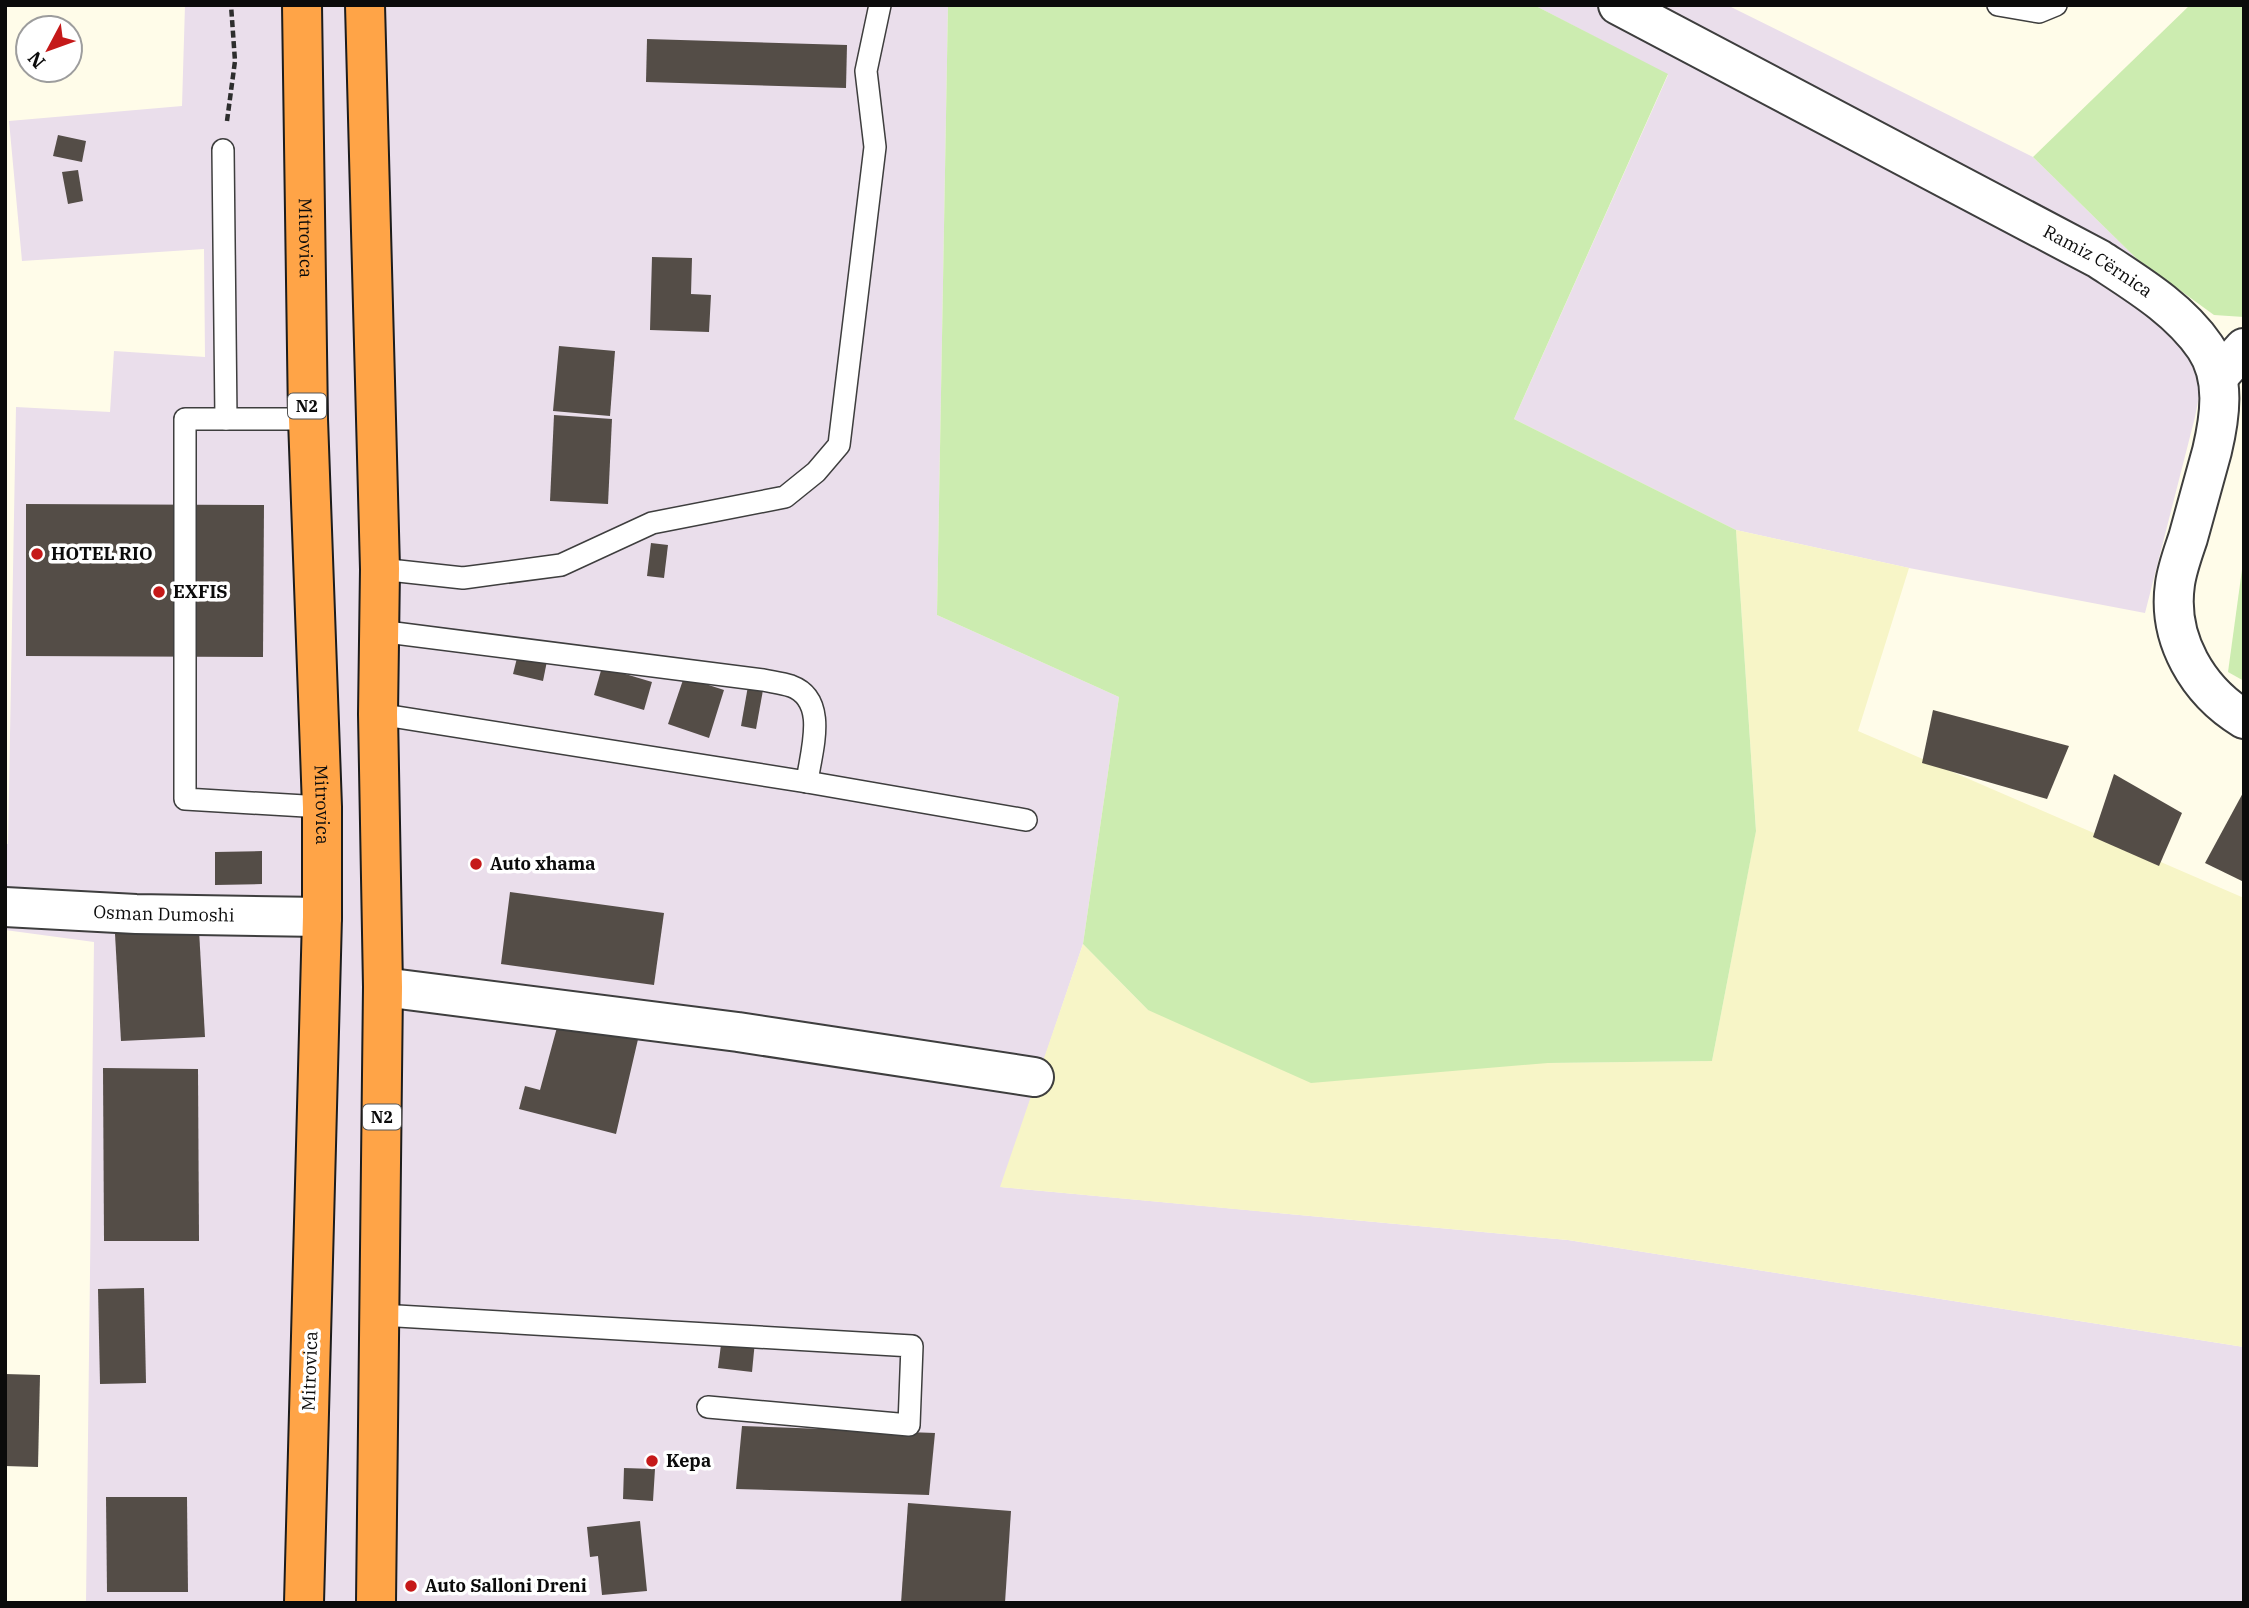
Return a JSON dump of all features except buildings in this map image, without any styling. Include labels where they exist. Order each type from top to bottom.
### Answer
[{"type":"highway","name":"Mitrovica","points":[[302,5],[308,419],[322,807],[322,917],[303,1603]]},
{"type":"highway","name":"N2","points":[[365,5],[380,569],[383,987],[376,1603]]},
{"type":"street","name":"Ramiz Cërnica","points":[[1618,5],[2099,259],[2155,296],[2186,325],[2206,349],[2218,377],[2220,405],[2216,433],[2175,583],[2174,611],[2178,638],[2191,667],[2208,691],[2244,719]]},
{"type":"street","points":[[2218,377],[2244,348]]},
{"type":"street","name":"Osman Dumoshi","points":[[5,907],[136,914],[322,917]]},
{"type":"street","points":[[383,987],[738,1032],[1034,1077]]},
{"type":"lane","points":[[380,569],[463,578],[561,565],[652,523],[785,497],[817,472],[839,444],[875,147],[866,71],[880,5]]},
{"type":"lane","points":[[1998,5],[2039,12],[2056,5]]},
{"type":"lane","points":[[223,150],[226,419]]},
{"type":"lane","points":[[308,419],[185,419],[185,799],[322,807]]},
{"type":"lane","points":[[379,631],[763,680],[792,686],[809,698],[816,718],[807,782]]},
{"type":"lane","points":[[379,714],[1026,820]]},
{"type":"lane","points":[[380,1315],[912,1346],[909,1425],[708,1407]]},
{"type":"path","points":[[223,150],[234,61],[231,5]]},
{"type":"shaded area","points":[[185,5],[948,5],[937,615],[1119,697],[1083,944],[1001,1187],[1568,1240],[2244,1347],[2244,1603],[86,1603],[94,942],[5,930],[16,407],[110,412],[114,351],[205,357],[204,249],[22,261],[9,121],[182,106]]},
{"type":"shaded area","points":[[1534,5],[1727,5],[2033,157],[2137,259],[2211,334],[2195,417],[2145,613],[1909,568],[1736,530],[1514,419],[1668,75]]},
{"type":"shaded area","points":[[1736,530],[1909,568],[1858,731],[2244,898],[2244,1347],[1568,1240],[1000,1187],[1083,944],[1148,1010],[1548,1063],[1712,1061],[1756,830]]},
{"type":"green space","points":[[948,5],[1534,5],[1668,74],[1514,419],[1736,530],[1756,831],[1712,1061],[1548,1063],[1311,1083],[1148,1010],[1083,944],[1119,697],[937,615]]},
{"type":"green space","points":[[2190,5],[2244,5],[2244,317],[2214,315],[2137,259],[2033,157]]},
{"type":"green space","points":[[2244,555],[2244,681],[2228,672]]},
{"type":"place","name":"HOTEL RIO","points":[[37,554]]},
{"type":"place","name":"EXFIS","points":[[159,592]]},
{"type":"place","name":"Auto xhama","points":[[476,864]]},
{"type":"place","name":"Kepa","points":[[652,1461]]},
{"type":"place","name":"Auto Salloni Dreni","points":[[411,1586]]}]
